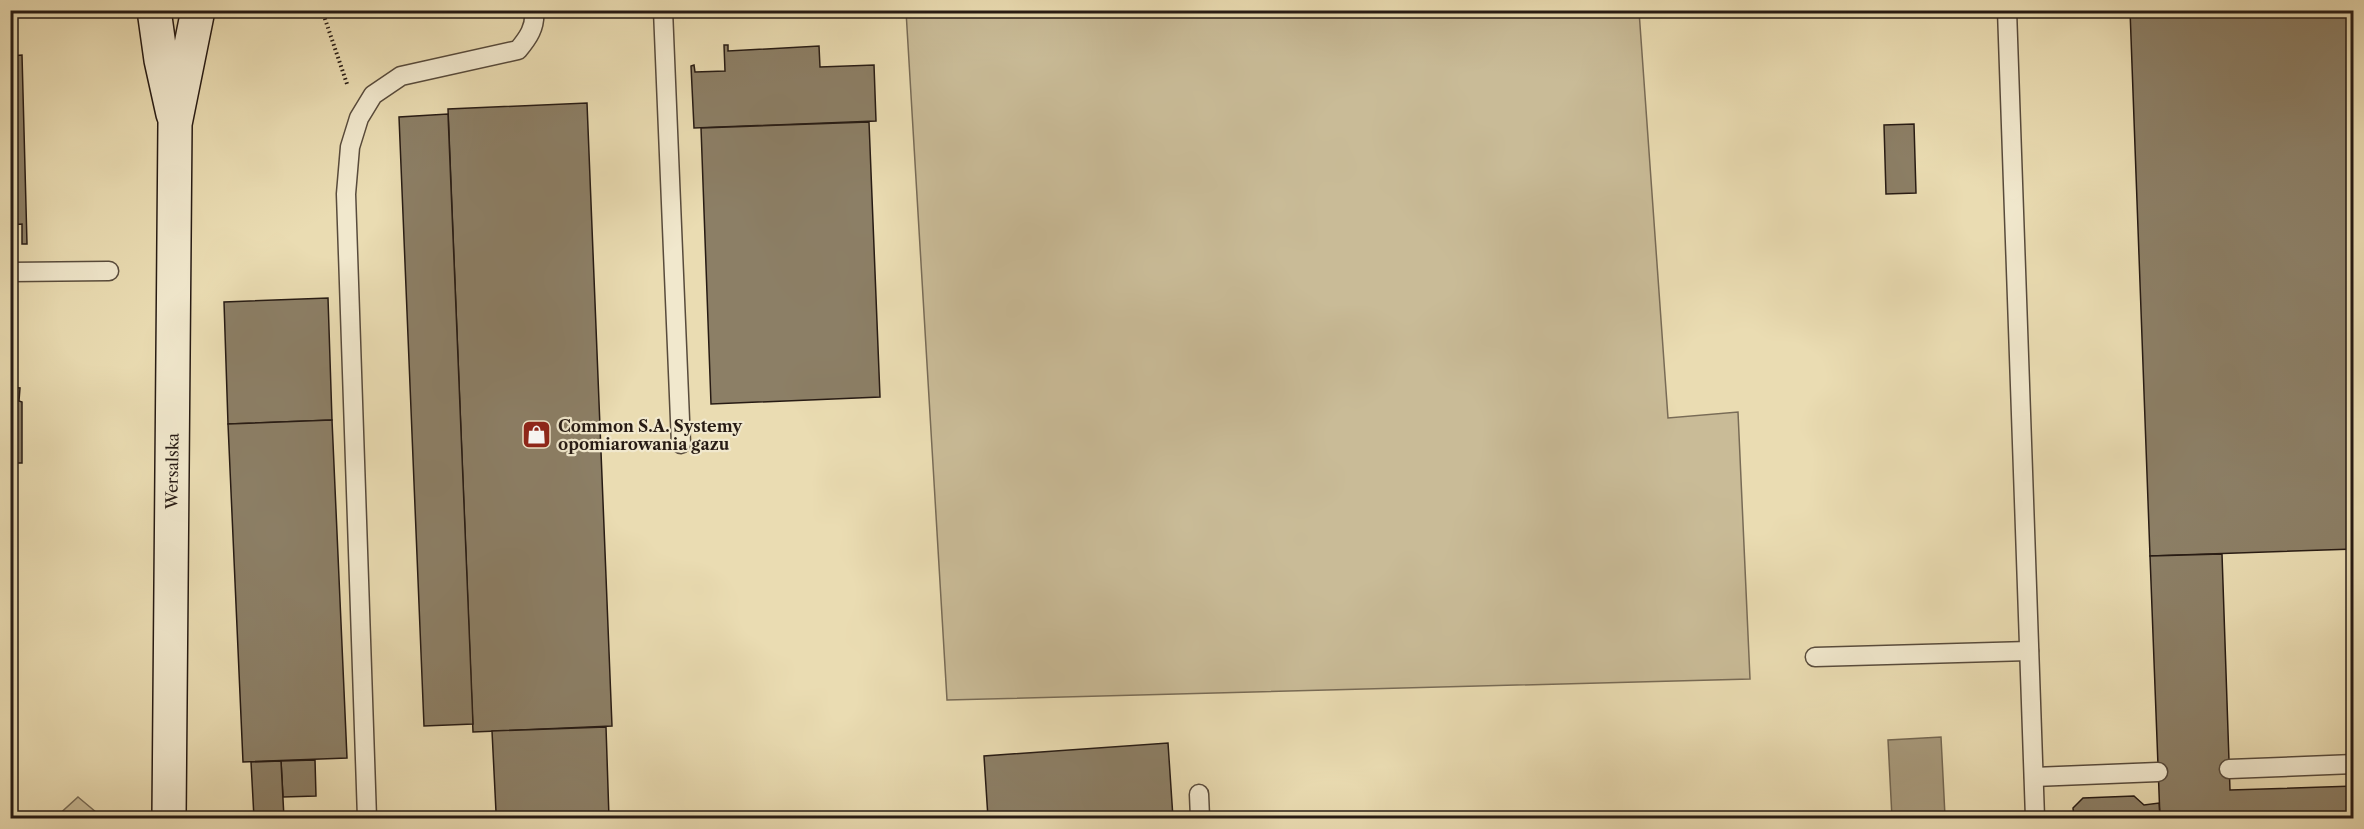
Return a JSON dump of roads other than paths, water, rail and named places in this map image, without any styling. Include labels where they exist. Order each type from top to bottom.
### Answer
[{"type":"street","name":"Wersalska","points":[[154,10],[161,60],[175,124]]},
{"type":"street","name":"Wersalska","points":[[169,819],[175,124],[198,10]]},
{"type":"lane","points":[[367,819],[346,194],[350,147],[373,95],[401,76],[518,50],[529,37],[535,20],[534,10]]},
{"type":"lane","points":[[663,10],[681,444]]},
{"type":"lane","points":[[2007,10],[2036,819]]},
{"type":"lane","points":[[10,272],[109,271]]},
{"type":"lane","points":[[1815,657],[2029,651]]},
{"type":"lane","points":[[2229,769],[2354,764]]},
{"type":"lane","points":[[2034,777],[2158,772]]},
{"type":"lane","points":[[1199,794],[1200,819]]},
{"type":"place","name":"Common S.A. Systemy opomiarowania gazu","points":[[537,435]]}]
